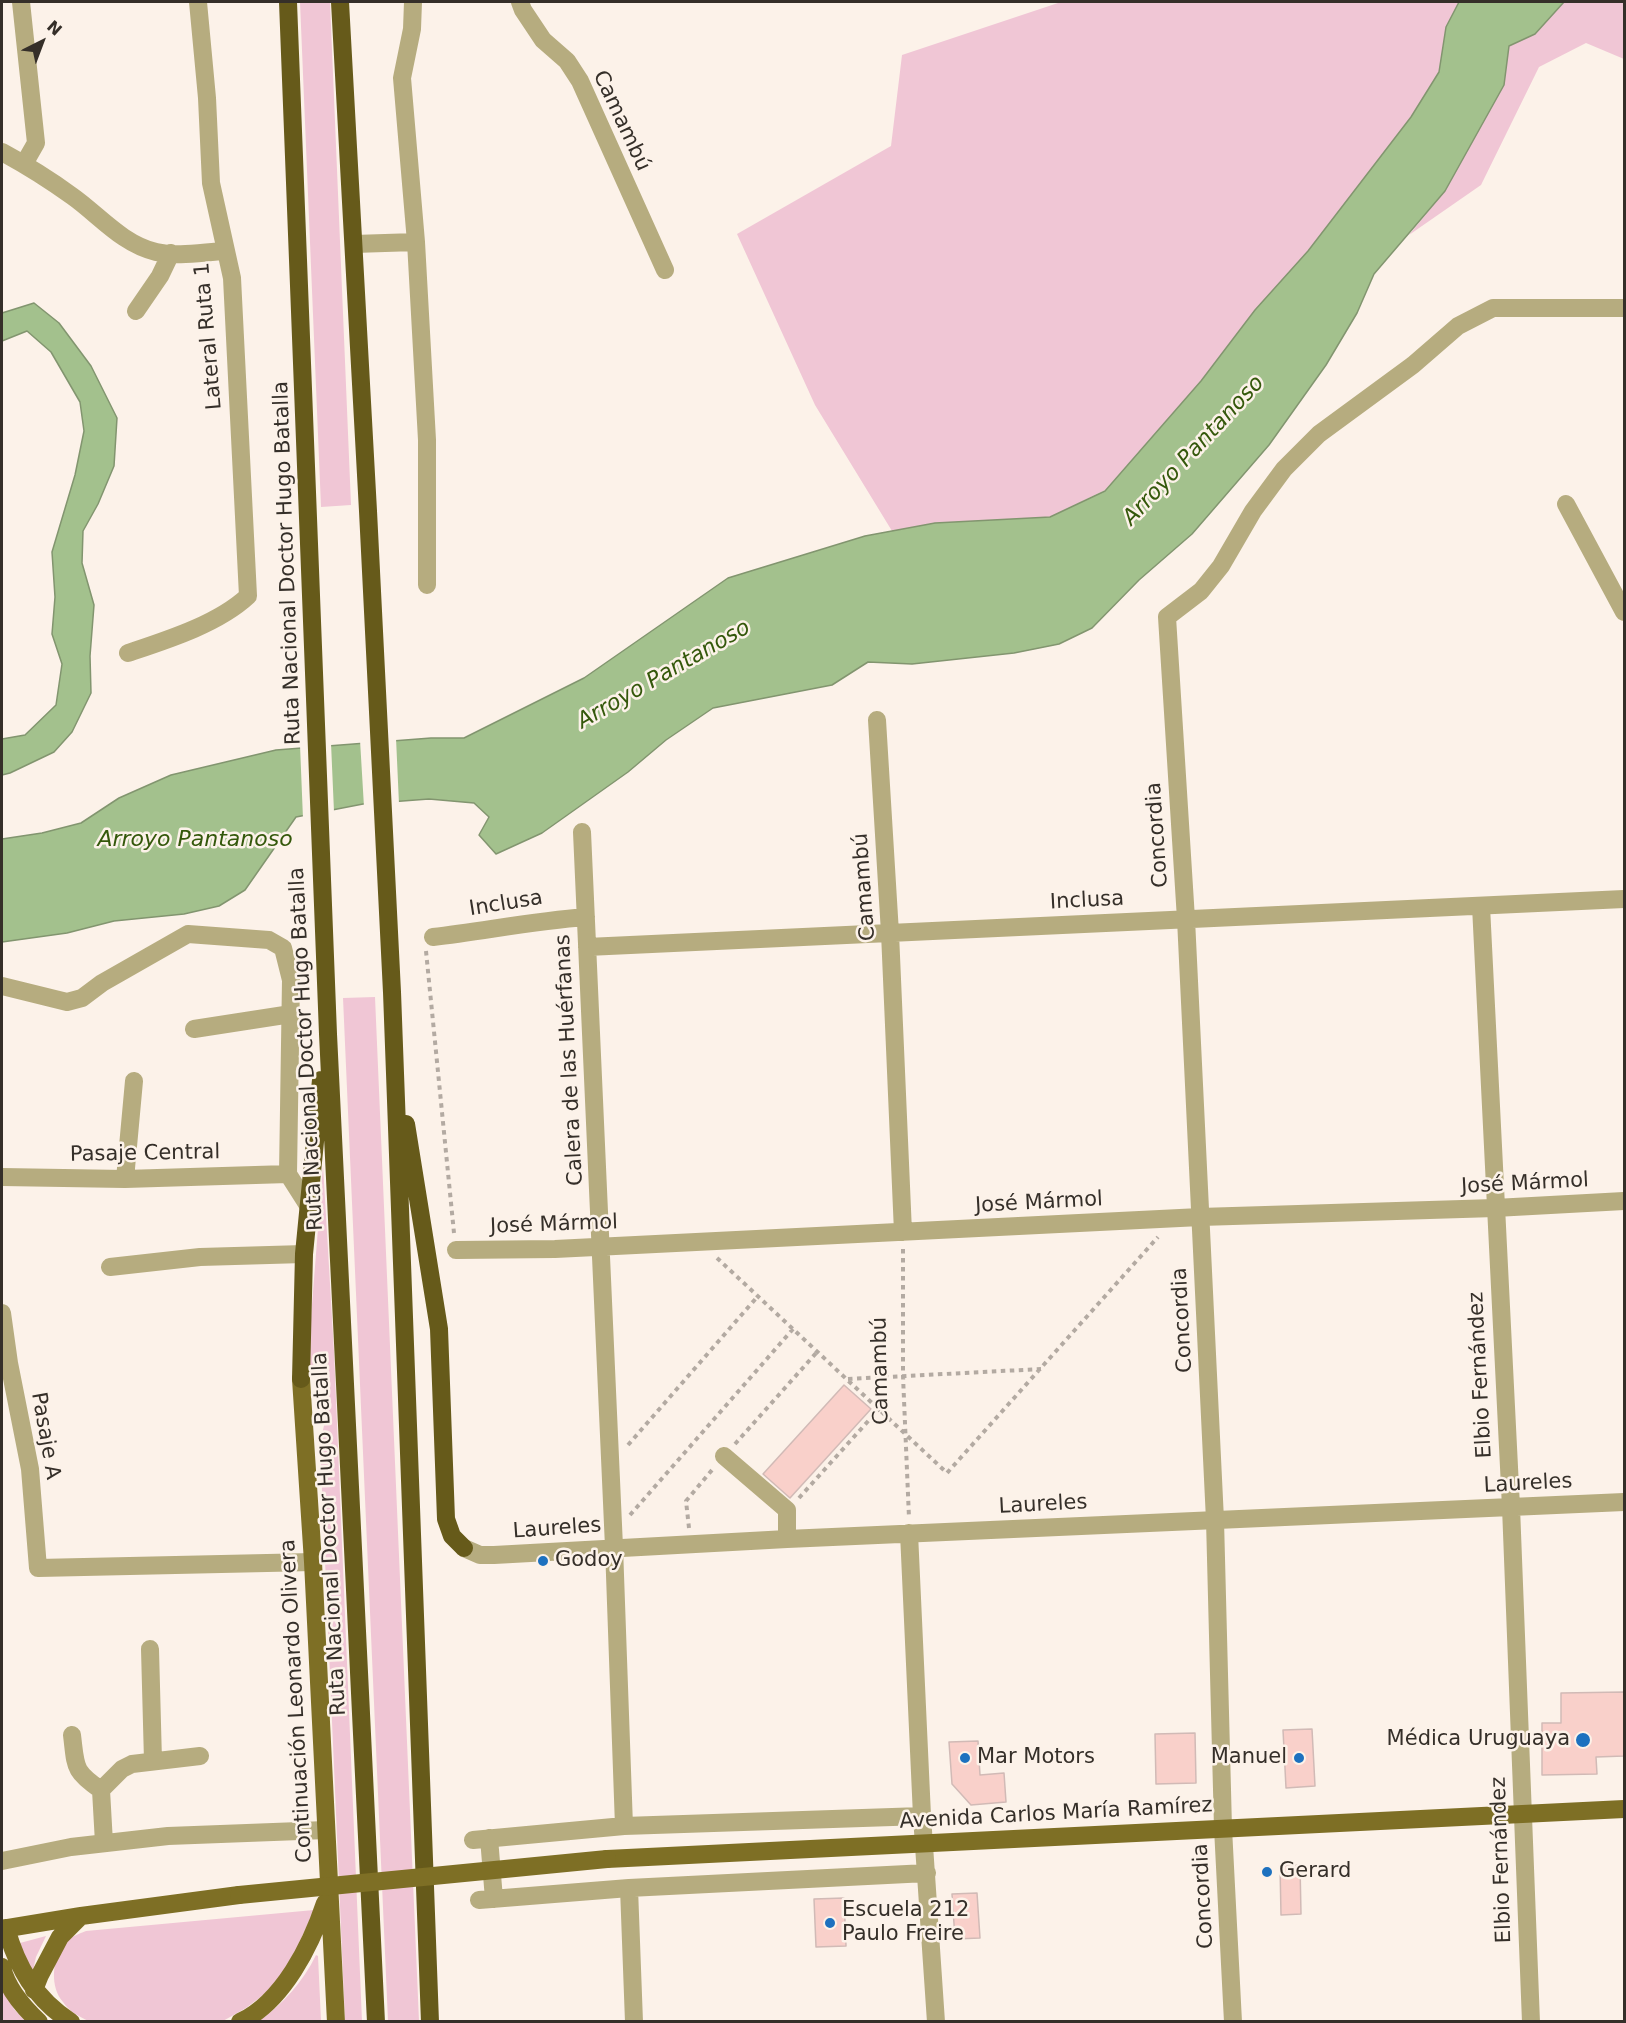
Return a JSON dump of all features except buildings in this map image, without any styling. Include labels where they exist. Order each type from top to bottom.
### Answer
[{"type":"highway","name":"Ruta Nacional Doctor Hugo Batalla","points":[[288,2],[326,994],[376,2022]]},
{"type":"highway","points":[[340,2],[392,992],[430,2022]]},
{"type":"highway","points":[[392,1024],[439,1329],[446,1519],[452,1536],[464,1548]]},
{"type":"highway","points":[[301,1379],[304,1254],[323,1059],[328,1034]]},
{"type":"main road","name":"Continuación Leonardo Olivera","points":[[301,1379],[313,1562],[336,2022]]},
{"type":"main road","name":"Avenida Carlos María Ramírez","points":[[71,2022],[54,2011],[34,1990],[16,1958],[4,1928],[239,1895],[607,1859],[1624,1809]]},
{"type":"main road","points":[[240,2022],[248,2018],[273,1996],[301,1960],[315,1933],[328,1893]]},
{"type":"main road","points":[[34,1990],[39,1975],[60,1936],[81,1916]]},
{"type":"main road","points":[[2,1967],[12,1990],[27,2011],[39,2022]]},
{"type":"street","points":[[21,2],[36,143],[10,158],[73,196],[123,238],[156,252],[187,254],[225,251]]},
{"type":"street","name":"Lateral Ruta 1","points":[[128,653],[217,619],[237,607],[248,596],[232,279],[211,183],[207,98],[198,2]]},
{"type":"street","points":[[413,2],[412,29],[402,78],[416,242],[427,440],[427,585]]},
{"type":"street","name":"Camambú","points":[[520,2],[543,40],[567,61],[580,81],[665,270]]},
{"type":"street","points":[[354,244],[416,242]]},
{"type":"street","points":[[136,311],[160,276],[171,252]]},
{"type":"street","name":"Concordia","points":[[1233,2022],[1223,1828],[1215,1520],[1186,919],[1167,617],[1202,591],[1221,566],[1253,511],[1278,478],[1319,434],[1413,365],[1458,326],[1493,308],[1624,308]]},
{"type":"street","points":[[1566,504],[1624,612]]},
{"type":"street","name":"Camambú","points":[[877,720],[890,933],[903,1232]]},
{"type":"street","name":"Calera de las Huérfanas","points":[[582,832],[614,1540],[624,1826]]},
{"type":"street","name":"Inclusa","points":[[587,947],[1624,899]]},
{"type":"street","name":"Elbio Fernández","points":[[1481,906],[1511,1507],[1531,2022]]},
{"type":"street","name":"Inclusa","points":[[433,937],[536,921],[586,917]]},
{"type":"street","points":[[2,986],[68,1002],[82,998],[102,983],[188,934],[250,937],[269,940],[283,948],[291,980],[288,1174],[309,1207]]},
{"type":"street","points":[[194,1029],[291,1014]]},
{"type":"street","points":[[125,1179],[134,1081]]},
{"type":"street","name":"Pasaje Central","points":[[2,1177],[125,1179],[288,1174]]},
{"type":"street","name":"José Mármol","points":[[456,1250],[601,1246],[1200,1217],[1495,1208],[1624,1201]]},
{"type":"street","points":[[110,1267],[200,1257],[304,1254]]},
{"type":"street","name":"Pasaje A","points":[[2,1313],[9,1363],[30,1469],[38,1568],[313,1562]]},
{"type":"street","points":[[724,1456],[787,1510],[787,1539]]},
{"type":"street","name":"Laureles","points":[[464,1548],[480,1555],[494,1555],[614,1540],[787,1539],[1624,1502]]},
{"type":"street","points":[[909,1533],[922,1816],[936,2022]]},
{"type":"street","points":[[150,1649],[153,1761]]},
{"type":"street","points":[[72,1735],[76,1765],[83,1777],[101,1790]]},
{"type":"street","points":[[104,1843],[101,1790],[122,1769],[132,1764],[200,1756]]},
{"type":"street","name":"Avenida Carlos María Ramírez","points":[[922,1816],[624,1826],[481,1839],[486,1899],[629,1888],[927,1873]]},
{"type":"street","points":[[2,1861],[71,1847],[168,1836],[326,1830]]},
{"type":"street","points":[[629,1888],[634,2022]]},
{"type":"path","points":[[433,937],[425,952],[456,1250]]},
{"type":"path","points":[[699,1241],[947,1473],[1042,1369],[1173,1219]]},
{"type":"path","name":"Camambú","points":[[903,1232],[903,1376],[909,1533]]},
{"type":"path","points":[[610,1465],[758,1296]]},
{"type":"path","points":[[614,1540],[793,1329]]},
{"type":"path","points":[[847,1379],[1042,1369]]},
{"type":"path","points":[[787,1510],[879,1409]]},
{"type":"shaded area","points":[[300,2],[330,2],[351,505],[321,507]]},
{"type":"shaded area","points":[[1061,2],[1459,2],[1446,27],[1439,72],[1411,117],[1308,251],[1255,310],[1201,381],[1105,490],[1050,517],[935,523],[892,531],[815,405],[737,234],[891,146],[902,55]]},
{"type":"shaded area","points":[[1564,2],[1624,2],[1624,59],[1586,43],[1539,67],[1481,185],[1409,235],[1445,191],[1504,85],[1508,46],[1535,34]]},
{"type":"shaded area","points":[[375,997],[419,2021],[388,2021],[343,998]]},
{"type":"shaded area","points":[[323,1165],[334,1352],[362,2021],[345,2021],[320,1445],[328,1394],[323,1379],[310,1376],[307,1368]]},
{"type":"shaded area","points":[[314,1910],[291,1961],[271,1989],[246,2008],[223,2021],[89,2021],[68,2008],[56,1989],[54,1974],[59,1951],[68,1940],[86,1931]]},
{"type":"shaded area","points":[[46,1936],[36,1957],[32,1975],[20,1943]]},
{"type":"shaded area","points":[[316,1955],[318,1956],[321,2021],[259,2021],[292,1992]]},
{"type":"shaded area","points":[[2,1988],[14,2009],[25,2021],[2,2021]]},
{"type":"water","name":"Arroyo Pantanoso","points":[[1459,2],[1564,2],[1535,34],[1509,46],[1504,85],[1445,191],[1374,274],[1357,313],[1326,365],[1269,445],[1192,534],[1139,580],[1092,628],[1059,644],[1014,653],[912,664],[868,662],[832,685],[713,708],[666,740],[628,772],[542,833],[496,854],[479,835],[489,817],[474,803],[429,799],[363,804],[296,817],[245,890],[219,906],[184,914],[114,921],[67,933],[2,942],[2,839],[42,833],[81,823],[119,798],[171,775],[276,750],[431,738],[464,738],[584,678],[728,578],[865,536],[935,523],[1050,517],[1105,491],[1201,381],[1255,310],[1308,251],[1411,117],[1439,72],[1446,27]]},
{"type":"water","points":[[34,303],[59,323],[91,366],[117,418],[114,466],[98,504],[83,531],[82,563],[94,605],[90,656],[91,693],[72,732],[54,752],[2,775],[2,739],[25,735],[56,705],[62,664],[52,634],[55,597],[52,552],[75,475],[84,431],[80,402],[51,352],[27,331],[2,341],[2,313]]},
{"type":"pier","points":[[396,738],[399,804],[364,807],[360,740]]},
{"type":"pier","points":[[331,743],[334,812],[303,819],[300,745]]},
{"type":"place","name":"Godoy","points":[[543,1561]]},
{"type":"place","name":"Médica Uruguaya","points":[[1583,1740]]},
{"type":"place","name":"Mar Motors","points":[[965,1758]]},
{"type":"place","name":"Manuel","points":[[1299,1758]]},
{"type":"place","name":"Gerard","points":[[1267,1872]]},
{"type":"place","name":"Escuela 212 Paulo Freire","points":[[830,1923]]}]
